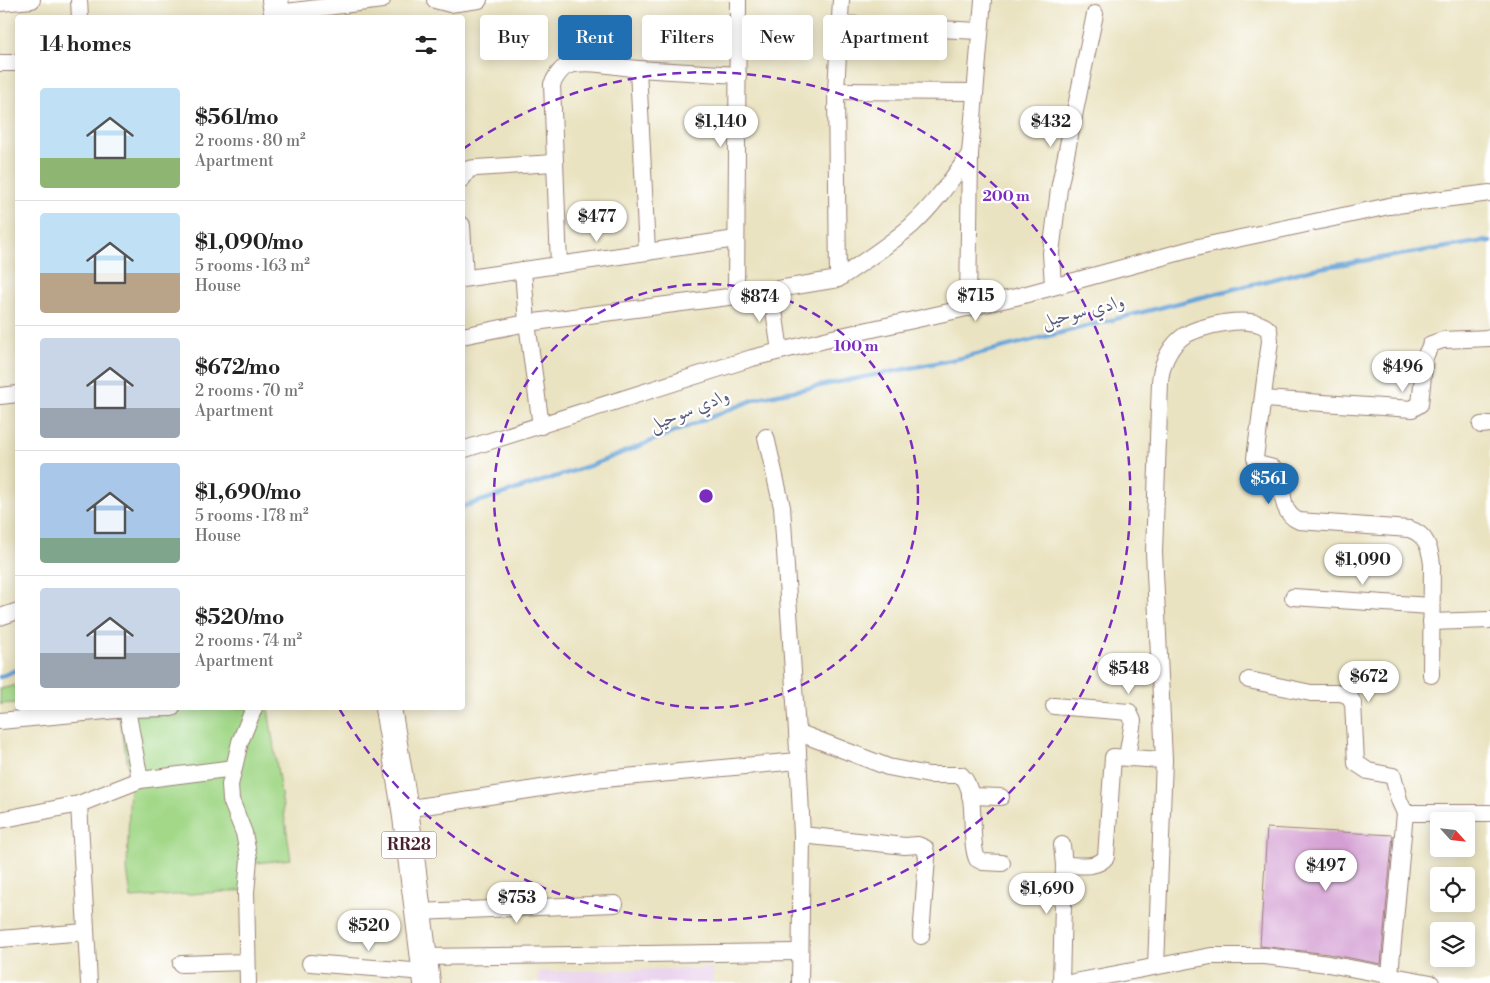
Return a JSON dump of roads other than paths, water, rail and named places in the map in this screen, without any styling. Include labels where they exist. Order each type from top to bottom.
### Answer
[{"type":"main road","name":"RR28","points":[[388,710],[405,809],[425,971]]},
{"type":"street","points":[[0,3],[32,0]]},
{"type":"street","points":[[79,0],[80,15]]},
{"type":"street","points":[[277,10],[382,0]]},
{"type":"street","points":[[435,0],[450,4],[479,0]]},
{"type":"street","points":[[736,296],[738,0]]},
{"type":"street","points":[[839,15],[841,0]]},
{"type":"street","points":[[968,308],[970,154],[983,0]]},
{"type":"street","points":[[1053,286],[1050,253],[1059,189],[1095,14]]},
{"type":"street","points":[[947,29],[979,31]]},
{"type":"street","points":[[837,60],[838,279]]},
{"type":"street","points":[[0,63],[15,63]]},
{"type":"street","points":[[558,265],[552,84],[558,73],[567,66],[578,64],[738,75]]},
{"type":"street","points":[[638,69],[647,252]]},
{"type":"street","points":[[836,91],[975,92]]},
{"type":"street","points":[[465,335],[527,323],[736,296],[838,279],[878,252],[912,225],[942,192],[970,154]]},
{"type":"street","points":[[465,175],[469,169],[476,168],[554,163]]},
{"type":"street","points":[[465,449],[780,351],[968,308],[1199,248],[1389,206],[1490,193]]},
{"type":"street","points":[[465,279],[736,239]]},
{"type":"street","points":[[523,270],[527,323],[541,426]]},
{"type":"street","points":[[771,290],[780,351]]},
{"type":"street","points":[[1156,966],[1164,760],[1154,552],[1161,370],[1173,346],[1182,337],[1196,330],[1241,320],[1260,323],[1268,330],[1270,341],[1256,462],[1262,466],[1274,468],[1281,474],[1285,508],[1288,514],[1299,521],[1409,529],[1420,534],[1431,553],[1431,675]]},
{"type":"street","points":[[1263,399],[1412,409],[1420,404],[1424,357],[1431,344],[1442,340],[1490,338]]},
{"type":"street","points":[[0,396],[15,394]]},
{"type":"street","points":[[766,436],[782,507],[797,732],[802,835],[798,952],[800,983]]},
{"type":"street","points":[[1293,597],[1490,620]]},
{"type":"street","points":[[0,617],[15,612]]},
{"type":"street","points":[[1249,680],[1312,693],[1341,693],[1349,696],[1353,703],[1356,763],[1368,771],[1393,776],[1405,813],[1390,974]]},
{"type":"street","points":[[1054,706],[1129,712],[1133,721],[1127,757]]},
{"type":"street","points":[[0,721],[116,710]]},
{"type":"street","points":[[127,710],[140,780]]},
{"type":"street","points":[[248,983],[246,892],[249,859],[244,833],[231,800],[230,785],[240,742],[253,710]]},
{"type":"street","points":[[797,732],[888,767],[929,775],[961,775],[965,778],[970,796],[977,859],[983,862],[1002,863]]},
{"type":"street","points":[[1064,865],[1093,864],[1102,862],[1106,857],[1111,763],[1115,756],[1164,760]]},
{"type":"street","points":[[405,809],[593,780],[798,761]]},
{"type":"street","points":[[0,820],[79,804],[140,780],[234,768]]},
{"type":"street","points":[[970,796],[1001,797]]},
{"type":"street","points":[[79,804],[89,983]]},
{"type":"street","points":[[1405,813],[1490,812]]},
{"type":"street","points":[[802,835],[905,846],[923,845],[926,848],[927,858],[921,936]]},
{"type":"street","points":[[1061,983],[1064,865],[1062,845]]},
{"type":"street","points":[[417,912],[615,904]]},
{"type":"street","points":[[0,939],[85,932]]},
{"type":"street","points":[[310,963],[425,971],[798,952]]},
{"type":"street","points":[[1069,983],[1130,978],[1156,966],[1211,956],[1264,956],[1390,974],[1431,983]]},
{"type":"street","points":[[181,964],[247,962]]},
{"type":"waterway","name":"وادي سوحيل","points":[[465,506],[592,465],[758,398],[961,358],[1313,269],[1484,241],[1490,242]]},
{"type":"waterway","name":"وادي سوحيل","points":[[0,677],[15,670]]}]
